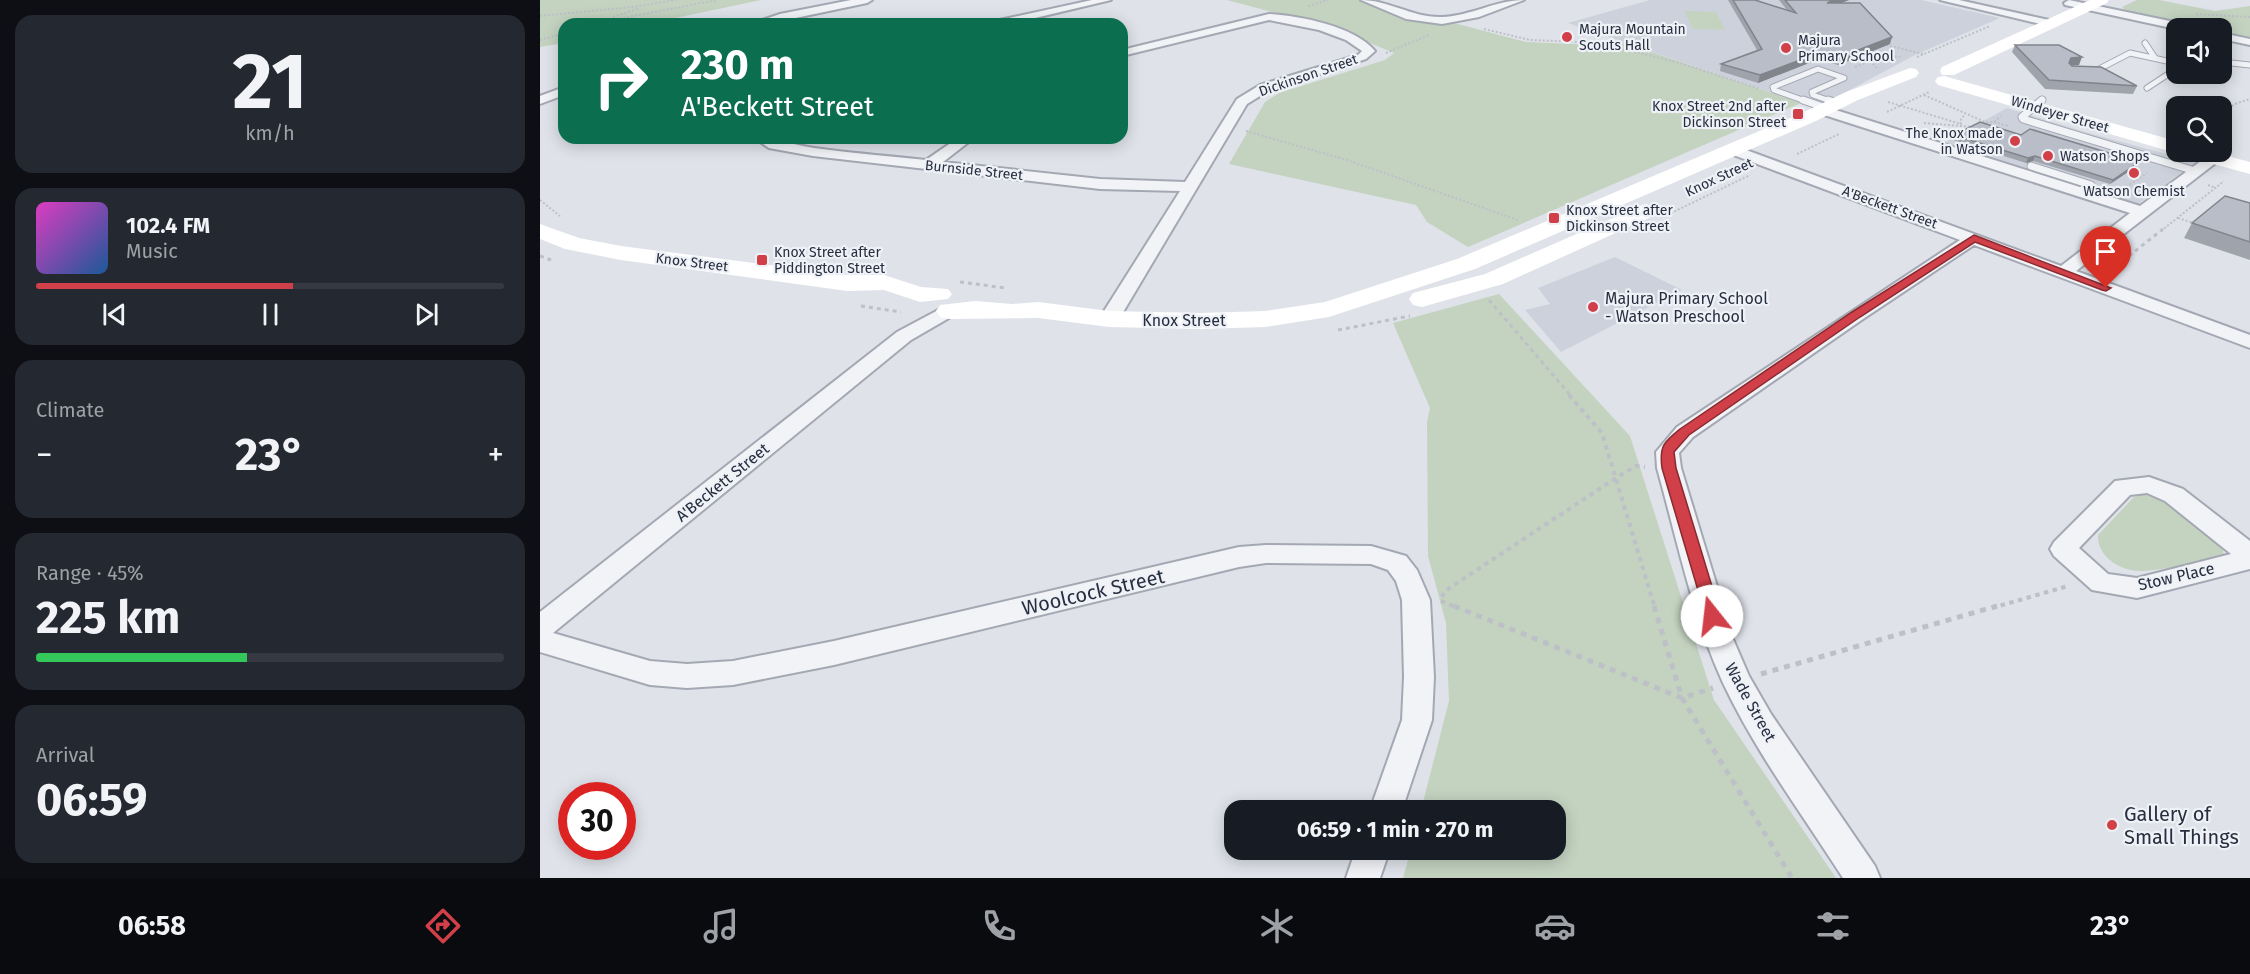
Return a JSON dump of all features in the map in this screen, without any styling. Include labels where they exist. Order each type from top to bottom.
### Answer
[{"type":"street","points":[[774,18],[867,0]]},
{"type":"street","points":[[1023,18],[1106,0]]},
{"type":"street","points":[[1366,0],[1426,21],[1459,21],[1519,0]]},
{"type":"street","points":[[1946,0],[2041,22]]},
{"type":"street","name":"Knox Street","points":[[1329,309],[1466,264],[1732,150],[1832,110],[1918,84],[1930,73],[2077,3],[2102,0]]},
{"type":"street","points":[[2077,3],[2166,23]]},
{"type":"street","name":"Dickinson Street","points":[[1109,319],[1242,102],[1264,88],[1367,55],[1367,48],[1329,30],[1284,18],[1269,17],[1128,52]]},
{"type":"street","points":[[2232,38],[2250,42]]},
{"type":"street","name":"Windeyer Street","points":[[1930,73],[2166,135]]},
{"type":"street","points":[[540,100],[558,93]]},
{"type":"street","name":"Windeyer Street","points":[[2038,103],[2166,144]]},
{"type":"street","points":[[1832,110],[2142,212]]},
{"type":"street","name":"Knox Street","points":[[1704,184],[1759,165],[1832,110]]},
{"type":"street","name":"Burnside Street","points":[[777,144],[790,149],[1100,184],[1190,187]]},
{"type":"street","points":[[929,165],[959,144]]},
{"type":"street","name":"A'Beckett Street","points":[[1732,150],[1759,165],[1974,238],[2250,342]]},
{"type":"street","points":[[2232,154],[2250,158]]},
{"type":"street","points":[[2232,158],[2250,168]]},
{"type":"street","points":[[2064,272],[2142,212],[2192,162]]},
{"type":"street","name":"Knox Street","points":[[540,231],[573,244],[621,253],[847,283],[865,291],[938,305],[1012,312],[1038,310],[1109,319],[1265,319],[1329,309],[1381,306],[1428,298],[1476,285],[1665,209]]},
{"type":"street","name":"Wade Street","points":[[1863,878],[1760,723],[1737,681],[1719,639],[1669,468],[1667,452],[1673,442],[1685,432],[1856,315],[1974,238]]},
{"type":"street","name":"A'Beckett Street","points":[[540,628],[904,336],[938,305]]},
{"type":"street","name":"Stow Place","points":[[2123,486],[2149,486],[2174,495],[2250,557],[2136,588],[2101,584],[2063,549],[2123,486]]},
{"type":"street","name":"Woolcock Street","points":[[540,641],[650,673],[687,676],[733,673],[834,653],[1228,560],[1266,554],[1371,555],[1397,563],[1428,600],[1419,677],[1417,720],[1389,800]]},
{"type":"street","points":[[1363,878],[1369,860]]},
{"type":"lane","points":[[2145,43],[2155,58]]},
{"type":"lane","points":[[2079,70],[2097,70],[2130,52],[2166,61]]},
{"type":"lane","points":[[2232,63],[2250,65]]},
{"type":"lane","points":[[1818,69],[1844,78],[1812,92],[1813,96],[1832,110],[1774,90],[1773,87],[1818,69]]},
{"type":"lane","points":[[2147,88],[2166,76]]},
{"type":"lane","points":[[2038,103],[2022,117],[2023,119],[2166,154]]},
{"type":"lane","points":[[2031,166],[2091,186],[2079,192]]},
{"type":"path","points":[[540,16],[651,5],[676,0]]},
{"type":"path","points":[[620,18],[717,0]]},
{"type":"path","points":[[610,18],[651,5]]},
{"type":"path","points":[[1367,55],[1379,56],[1459,21],[1530,40],[1578,42],[1631,51],[1680,63],[1764,91]]},
{"type":"path","points":[[1930,73],[1998,23]]},
{"type":"path","points":[[540,40],[558,35]]},
{"type":"path","points":[[1886,45],[1930,73],[1965,114],[1984,122],[1994,122]]},
{"type":"path","points":[[1862,55],[1871,58],[1884,55],[1902,57]]},
{"type":"path","points":[[1871,58],[1868,62],[1883,71]]},
{"type":"path","points":[[2232,106],[2249,99]]},
{"type":"path","points":[[1899,106],[1961,124],[1960,121],[1965,114]]},
{"type":"path","points":[[1228,126],[1347,160],[1527,223]]},
{"type":"path","points":[[1665,209],[1759,165]]},
{"type":"path","points":[[2115,194],[2152,169]]},
{"type":"path","points":[[2109,272],[2229,177]]},
{"type":"path","points":[[2177,218],[2199,225]]},
{"type":"path","points":[[1485,295],[1602,433],[1682,698],[1792,878]]},
{"type":"path","points":[[1428,600],[1636,466],[1669,468]]},
{"type":"path","points":[[1428,600],[1682,698],[2081,583],[2101,584]]},
{"type":"shaded area","name":"Majura Primary School","points":[[1650,0],[1921,0],[2000,18],[1915,55],[1816,108],[1568,23]]},
{"type":"shaded area","name":"Watson Shops","points":[[2007,108],[2166,154],[2166,162],[2196,162],[2134,207],[1940,145]]},
{"type":"shaded area","name":"Majura Primary School - Watson Preschool","points":[[1615,257],[1682,290],[1561,352],[1525,310],[1550,304],[1538,288]]},
{"type":"green space","points":[[540,0],[761,0],[676,18],[558,18],[558,44],[540,47]]},
{"type":"green space","points":[[1227,0],[1362,0],[1424,23],[1454,23],[1526,42],[1595,45],[1622,42],[1801,103],[1468,247],[1427,222],[1416,205],[1229,164],[1265,102],[1279,93],[1385,60],[1394,53],[1339,30]]},
{"type":"green space","points":[[2137,0],[2159,0],[2215,11],[2250,6],[2250,38],[2232,34],[2232,18],[2166,19],[2125,10],[2122,7]]},
{"type":"green space","points":[[1685,11],[1716,12],[1725,30],[1693,29]]},
{"type":"green space","points":[[1499,294],[1630,436],[1714,700],[1836,878],[1403,878],[1408,860],[1566,860],[1566,800],[1424,800],[1449,701],[1446,623],[1428,556],[1427,422],[1430,408],[1393,323]]},
{"type":"green space","points":[[2140,494],[2168,500],[2218,542],[2223,550],[2224,558],[2139,571],[2117,565],[2101,549],[2098,535],[2133,498]]},
{"type":"building","points":[[1733,0],[1755,0],[1796,13],[1785,0],[1834,0],[1827,3],[1860,3],[1892,37],[1840,57],[1821,52],[1760,75],[1721,64],[1762,49]]},
{"type":"building","points":[[2015,45],[2059,45],[2082,57],[2071,58],[2069,63],[2072,66],[2101,67],[2137,86],[2049,80]]},
{"type":"building","name":"Watson Shops","points":[[1980,122],[2021,135],[2030,129],[2139,162],[2113,180],[2035,156],[2028,158],[1954,135]]},
{"type":"building","points":[[2225,196],[2250,203],[2250,242],[2192,223]]},
{"type":"place","name":"Majura Mountain Scouts Hall","points":[[1567,37]]},
{"type":"place","name":"Majura Primary School","points":[[1786,48]]},
{"type":"place","name":"Knox Street 2nd after Dickinson Street","points":[[1798,114]]},
{"type":"place","name":"The Knox made in Watson","points":[[2015,141]]},
{"type":"place","name":"Watson Shops","points":[[2048,156]]},
{"type":"place","name":"Watson Chemist","points":[[2134,173]]},
{"type":"place","name":"Knox Street after Dickinson Street","points":[[1554,218]]},
{"type":"place","name":"Knox Street after Piddington Street","points":[[762,260]]},
{"type":"place","name":"Majura Primary School - Watson Preschool","points":[[1593,307]]},
{"type":"place","name":"Gallery of Small Things","points":[[2112,825]]},
{"type":"route","points":[[1712,616],[1669,468],[1667,452],[1673,442],[1685,432],[1856,315],[1974,238],[2106,288]]}]
